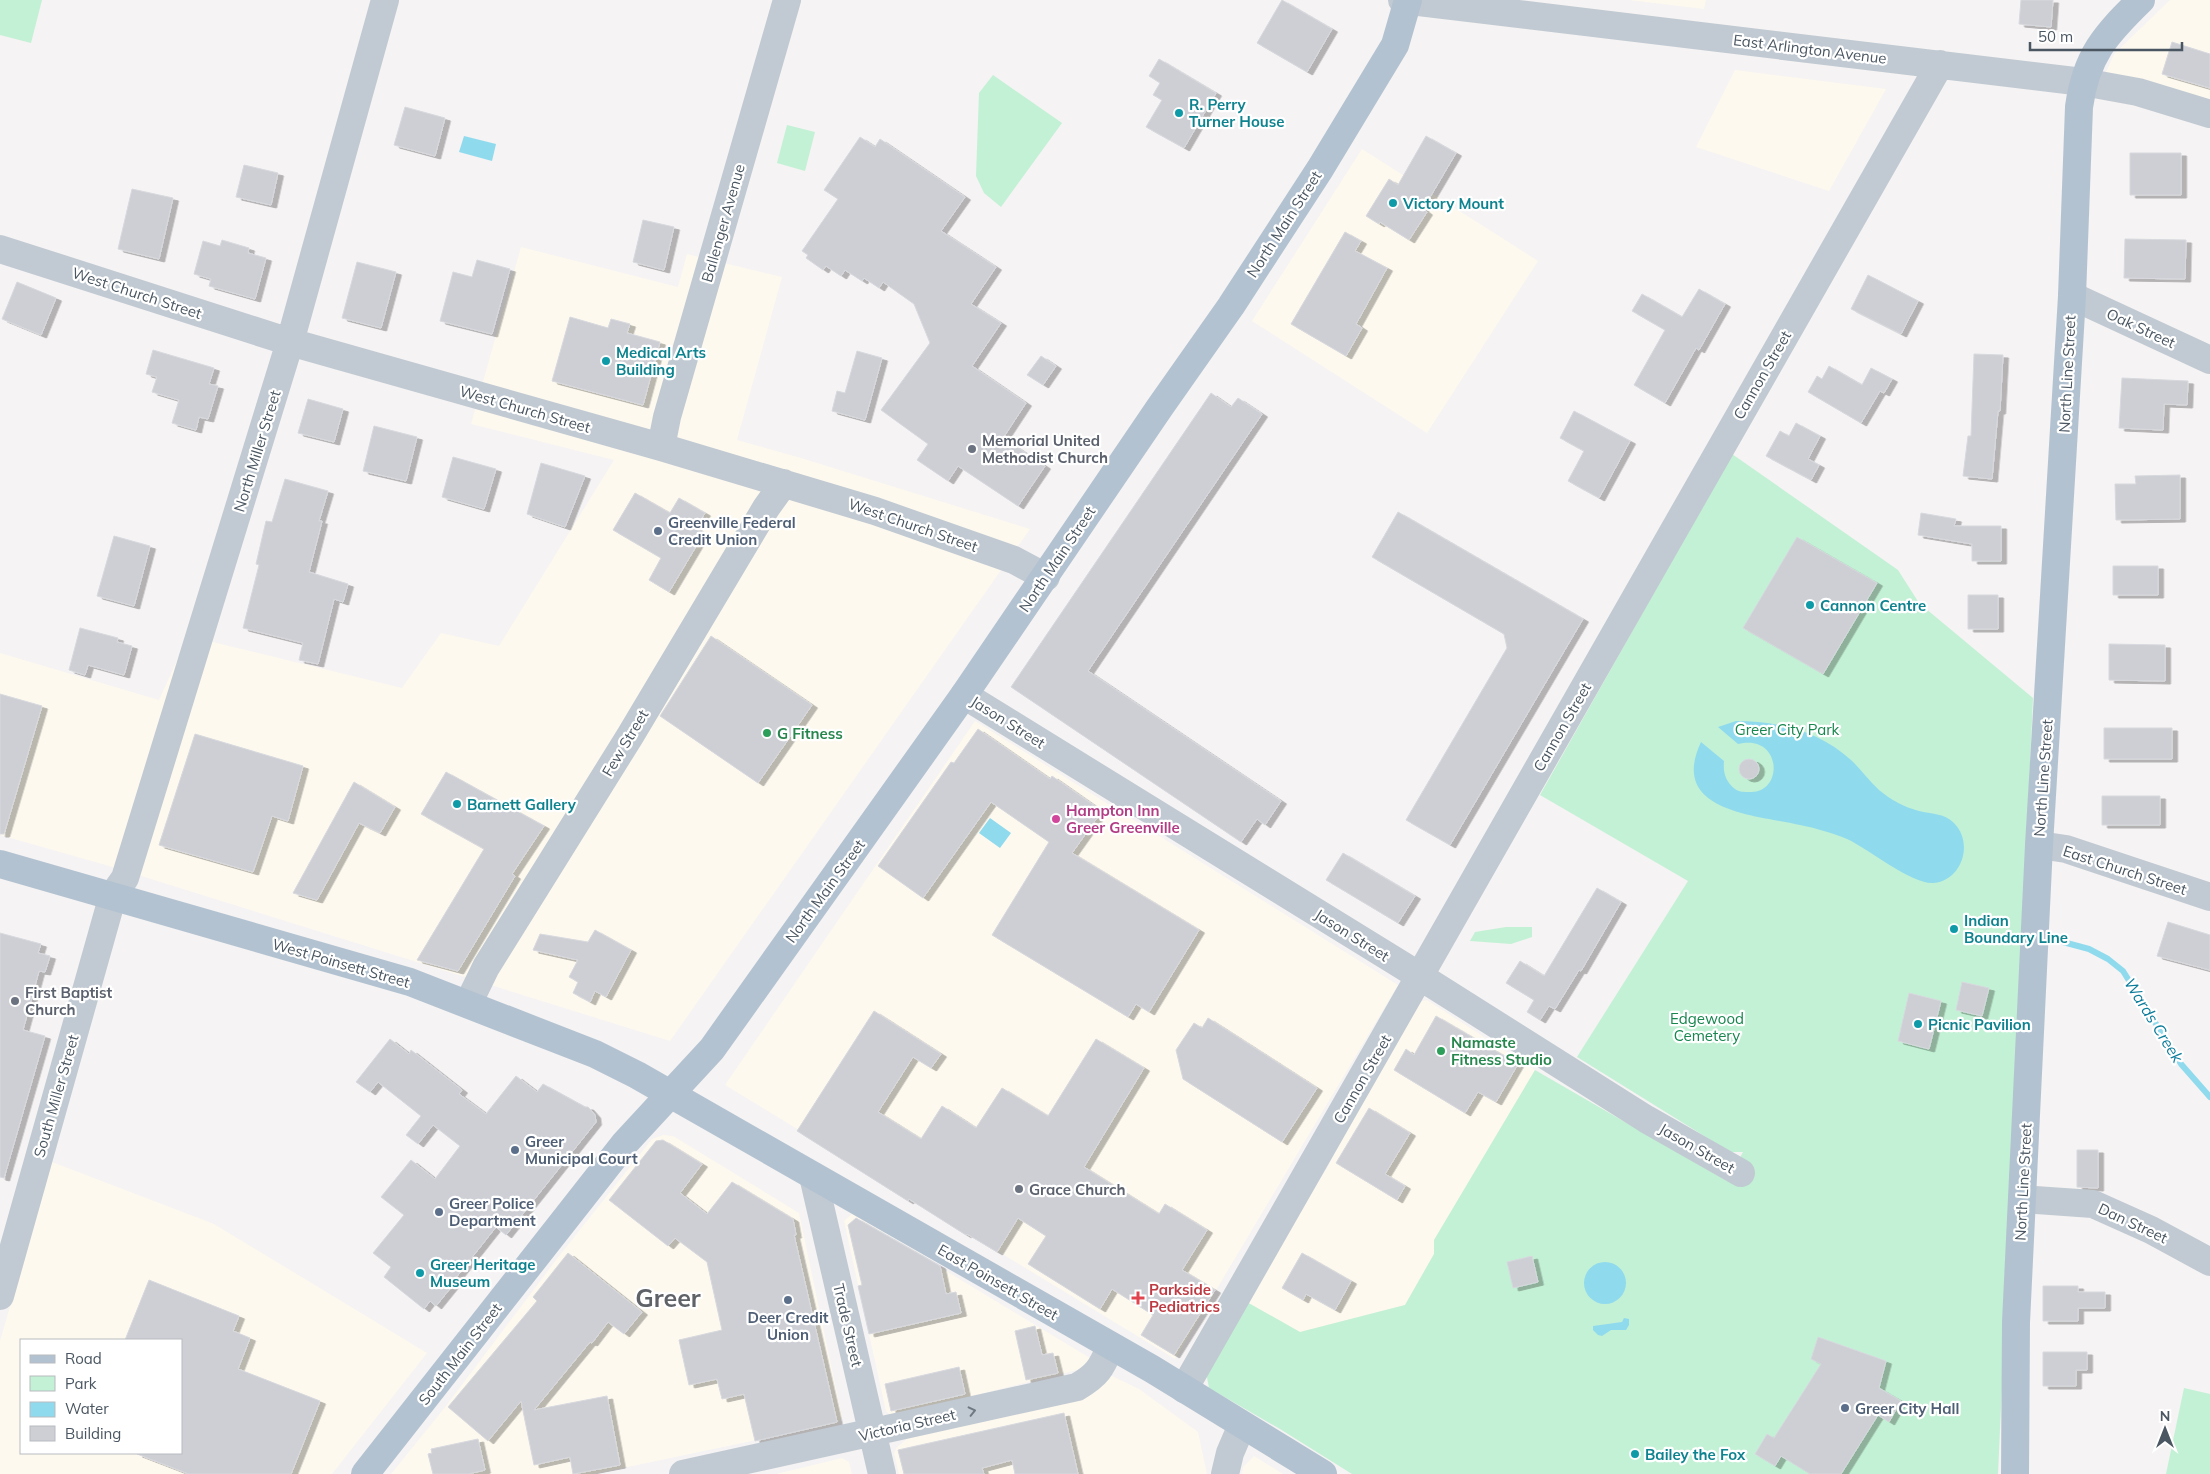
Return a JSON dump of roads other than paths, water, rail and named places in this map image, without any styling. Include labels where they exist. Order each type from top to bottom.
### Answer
[{"type":"main road","name":"North Main Street","points":[[669,1095],[712,1050],[964,696],[1160,407],[1231,306],[1320,169],[1395,45],[1408,0]]},
{"type":"main road","name":"North Line Street","points":[[2015,1474],[2016,1322],[2039,845],[2072,296],[2079,107],[2083,82],[2095,53],[2110,29],[2141,0]]},
{"type":"main road","name":"West Poinsett Street","points":[[0,864],[410,982],[595,1054],[669,1095]]},
{"type":"main road","name":"East Poinsett Street","points":[[669,1095],[1112,1346],[1323,1474]]},
{"type":"main road","name":"South Main Street","points":[[365,1474],[625,1143],[669,1095]]},
{"type":"street","name":"North Miller Street","points":[[113,895],[125,878],[290,342],[385,0]]},
{"type":"street","name":"Ballenger Avenue","points":[[661,447],[669,408],[787,0]]},
{"type":"street","name":"East Arlington Avenue","points":[[1402,0],[2083,82],[2138,92],[2210,114]]},
{"type":"street","name":"Cannon Street","points":[[1184,1389],[1940,64]]},
{"type":"street","name":"West Church Street","points":[[0,249],[290,342],[661,447],[875,511],[1000,554],[1046,577]]},
{"type":"street","name":"Oak Street","points":[[2072,296],[2210,360]]},
{"type":"street","name":"Few Street","points":[[468,1004],[486,968],[630,736],[766,508],[784,483]]},
{"type":"street","name":"Jason Street","points":[[964,696],[1420,977],[1646,1119],[1741,1173]]},
{"type":"street","name":"East Church Street","points":[[2039,845],[2066,849],[2210,897]]},
{"type":"street","name":"South Miller Street","points":[[2,1279],[113,895]]},
{"type":"street","name":"Trade Street","points":[[813,1176],[882,1474]]},
{"type":"street","points":[[822,1215],[833,1211],[851,1198]]},
{"type":"street","name":"Dan Street","points":[[2022,1199],[2079,1202],[2106,1208],[2210,1262]]},
{"type":"street","name":"Victoria Street","points":[[682,1474],[1077,1387],[1093,1378],[1112,1346]]},
{"type":"street","points":[[1226,1474],[1230,1453],[1242,1425]]},
{"type":"water","points":[[464,136],[496,144],[492,161],[459,152]]},
{"type":"water","points":[[1736,721],[1767,723],[1812,735],[1839,750],[1879,790],[1893,800],[1913,809],[1942,816],[1950,820],[1960,831],[1963,840],[1964,850],[1958,868],[1944,880],[1934,883],[1925,882],[1903,873],[1842,837],[1812,828],[1741,813],[1722,806],[1706,796],[1696,783],[1694,765],[1701,742],[1724,761],[1725,776],[1729,783],[1737,790],[1747,792],[1760,790],[1768,784],[1773,775],[1774,765],[1764,747],[1753,743],[1738,744],[1718,727]]},
{"type":"water","points":[[990,818],[1011,833],[1000,848],[979,833]]},
{"type":"water","points":[[1605,1262],[1620,1268],[1626,1283],[1620,1298],[1605,1304],[1590,1298],[1584,1283],[1590,1268]]},
{"type":"water","points":[[1624,1318],[1629,1319],[1629,1325],[1626,1330],[1611,1330],[1602,1336],[1593,1330],[1593,1326],[1622,1322]]},
{"type":"waterway","name":"Wards Creek","points":[[2063,942],[2089,949],[2108,959],[2123,971],[2181,1064],[2210,1097]]},
{"type":"place","name":"R. Perry Turner House","points":[[1179,113]]},
{"type":"place","name":"Victory Mount","points":[[1393,203]]},
{"type":"place","name":"Medical Arts Building","points":[[606,361]]},
{"type":"place","name":"Memorial United Methodist Church","points":[[972,449]]},
{"type":"place","name":"Greenville Federal Credit Union","points":[[658,531]]},
{"type":"place","name":"Cannon Centre","points":[[1810,605]]},
{"type":"place","name":"G Fitness","points":[[767,733]]},
{"type":"place","name":"Barnett Gallery","points":[[457,804]]},
{"type":"place","name":"Hampton Inn Greer Greenville","points":[[1056,819]]},
{"type":"place","name":"Indian Boundary Line","points":[[1954,929]]},
{"type":"place","name":"First Baptist Church","points":[[15,1001]]},
{"type":"place","name":"Picnic Pavilion","points":[[1918,1024]]},
{"type":"place","name":"Namaste Fitness Studio","points":[[1441,1051]]},
{"type":"place","name":"Greer Municipal Court","points":[[515,1150]]},
{"type":"place","name":"Grace Church","points":[[1019,1189]]},
{"type":"place","name":"Greer Police Department","points":[[439,1212]]},
{"type":"place","name":"Greer Heritage Museum","points":[[420,1273]]},
{"type":"place","name":"Parkside Pediatrics","points":[[1138,1298]]},
{"type":"place","name":"Deer Credit Union","points":[[788,1300]]},
{"type":"place","name":"Greer City Hall","points":[[1845,1408]]},
{"type":"place","name":"Bailey the Fox","points":[[1635,1454]]},
{"type":"district","name":"Greer","points":[[668,1297]]},
{"type":"park label","name":"Greer City Park","points":[[1787,729]]},
{"type":"park label","name":"Edgewood Cemetery","points":[[1707,1026]]}]
